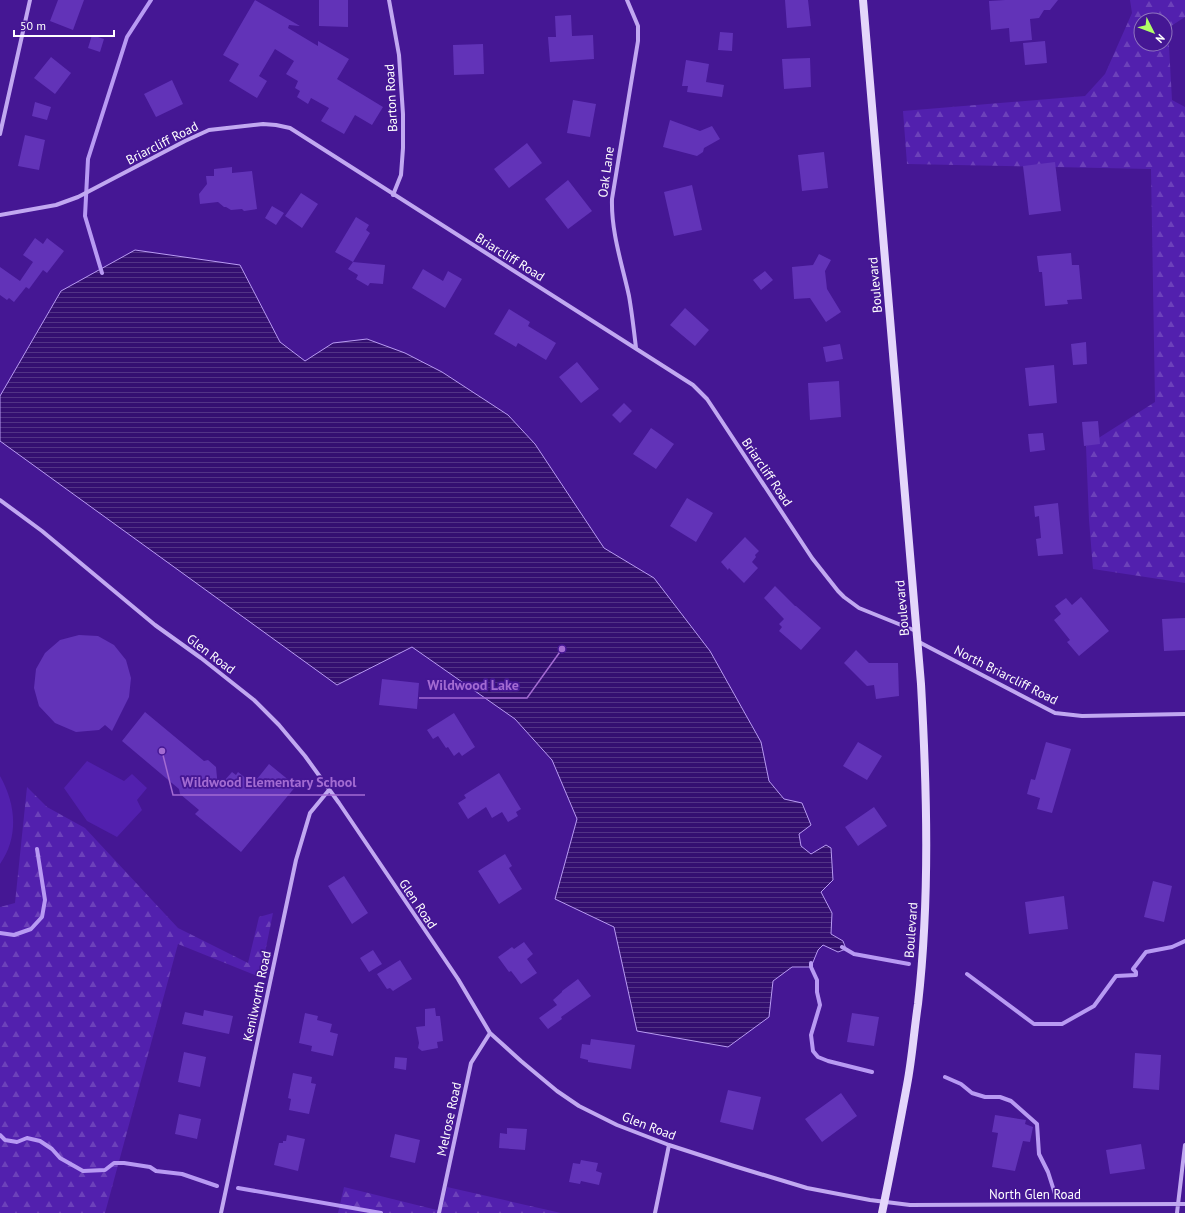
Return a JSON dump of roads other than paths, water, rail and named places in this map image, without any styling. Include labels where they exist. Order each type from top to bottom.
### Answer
[{"type":"main road","name":"Boulevard","points":[[863,0],[917,641],[926,766],[927,848],[924,921],[918,1003],[907,1084],[882,1213]]},
{"type":"street","points":[[0,134],[30,0]]},
{"type":"street","name":"Barton Road","points":[[389,0],[399,55],[403,114],[401,175],[393,195]]},
{"type":"street","name":"Oak Lane","points":[[627,0],[638,26],[638,41],[612,199],[612,215],[614,234],[629,299],[636,348]]},
{"type":"street","name":"Briarcliff Road","points":[[0,215],[56,205],[78,197],[209,130],[263,124],[290,128],[693,385],[707,399],[812,558],[838,591],[859,608],[916,632]]},
{"type":"street","name":"Glen Road","points":[[0,500],[38,528],[155,625],[201,658],[254,700],[279,725],[305,756],[329,790],[458,979],[490,1033],[557,1091],[579,1106],[617,1125],[669,1145],[807,1188],[870,1200],[885,1201]]},
{"type":"street","name":"North Briarcliff Road","points":[[917,641],[1055,713],[1082,716],[1185,714]]},
{"type":"street","name":"Kenilworth Road","points":[[221,1213],[296,860],[310,813],[329,790]]},
{"type":"street","name":"Melrose Road","points":[[439,1213],[471,1063],[490,1033]]},
{"type":"street","points":[[655,1213],[669,1145]]},
{"type":"street","points":[[1177,1213],[1185,1145]]},
{"type":"street","name":"North Glen Road","points":[[885,1201],[910,1205],[1185,1204]]},
{"type":"waterway","points":[[102,273],[85,216],[88,159],[127,37],[151,0]]},
{"type":"waterway","points":[[0,933],[14,935],[31,929],[42,917],[45,900],[37,849]]},
{"type":"waterway","points":[[967,974],[1034,1024],[1062,1024],[1094,1006],[1116,976],[1136,975],[1136,972],[1133,969],[1146,952],[1172,947],[1185,941]]},
{"type":"waterway","points":[[842,947],[854,954],[909,964]]},
{"type":"waterway","points":[[811,963],[811,967],[817,980],[817,992],[820,1005],[811,1035],[813,1051],[818,1057],[828,1061],[872,1072]]},
{"type":"waterway","points":[[945,1077],[961,1084],[972,1093],[985,1097],[1000,1097],[1011,1101],[1037,1124],[1039,1154],[1048,1172],[1056,1197]]},
{"type":"waterway","points":[[0,1135],[5,1140],[17,1142],[27,1138],[40,1141],[52,1149],[60,1158],[83,1171],[105,1170],[114,1163],[124,1163],[150,1167],[156,1171],[182,1174],[217,1186]]},
{"type":"waterway","points":[[238,1188],[381,1213]]},
{"type":"place","name":"Wildwood Lake","points":[[562,649]]},
{"type":"place","name":"Wildwood Elementary School","points":[[162,751]]}]
